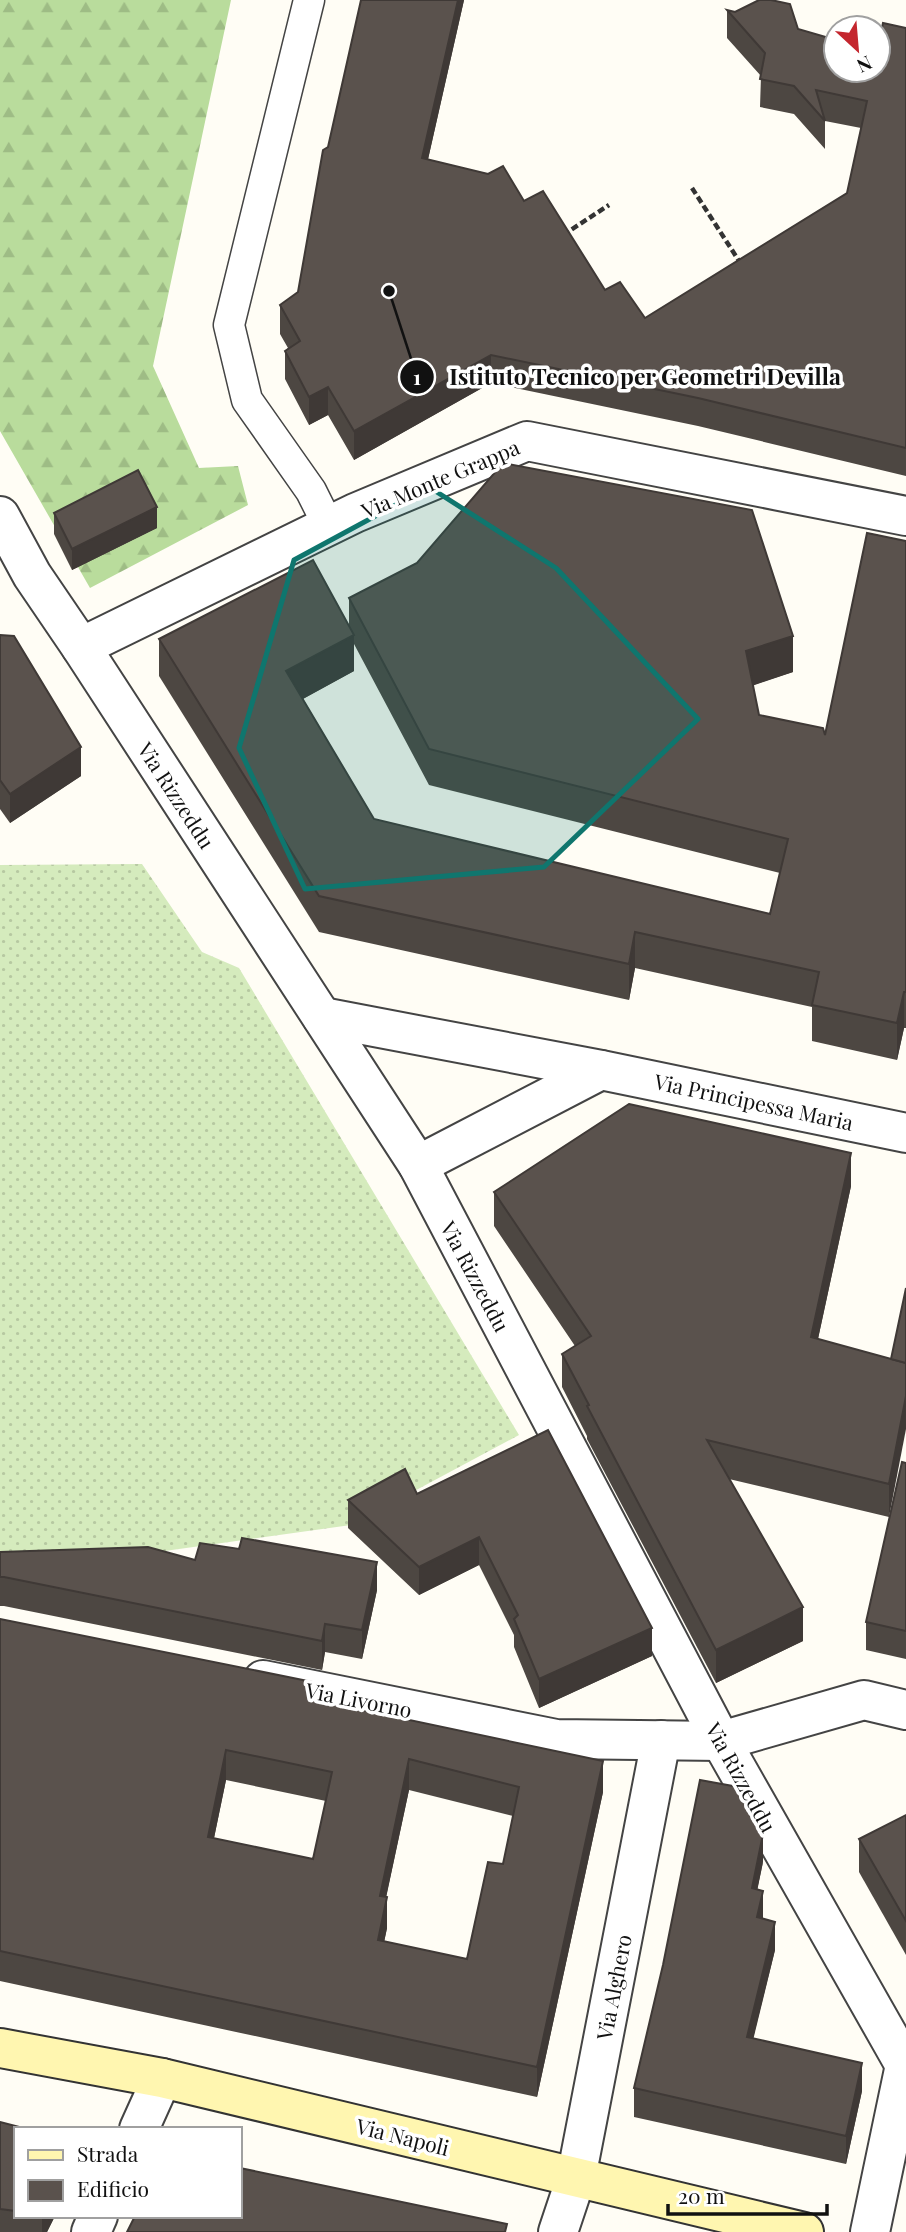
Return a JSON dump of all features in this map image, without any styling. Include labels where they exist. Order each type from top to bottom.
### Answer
[{"type":"main road","name":"Via Napoli","points":[[0,2048],[162,2078],[804,2232]]},
{"type":"street","name":"Via Monte Grappa","points":[[81,647],[355,513],[527,441],[906,516]]},
{"type":"street","name":"Via Rizzeddu","points":[[0,516],[16,577],[81,647],[418,1165],[721,1741],[905,2066],[870,2232]]},
{"type":"street","name":"Via Principessa Maria","points":[[322,1017],[601,1070],[906,1133]]},
{"type":"street","points":[[418,1165],[601,1070]]},
{"type":"street","name":"Via Livorno","points":[[230,1673],[556,1739],[721,1741],[864,1700],[906,1710]]},
{"type":"street","name":"Via Alghero","points":[[558,2232],[576,2178],[661,1740]]},
{"type":"street","points":[[140,2127],[162,2078]]},
{"type":"lane","points":[[309,0],[229,325],[247,400],[312,491],[329,527]]},
{"type":"path","points":[[692,188],[745,270]]},
{"type":"path","points":[[556,240],[609,205]]},
{"type":"highlighted area","points":[[429,487],[556,568],[698,719],[544,867],[305,889],[239,748],[294,560]]},
{"type":"green space","points":[[0,0],[231,0],[153,366],[199,468],[238,466],[248,505],[90,588],[0,431]]},
{"type":"green space","points":[[142,864],[202,952],[239,968],[519,1435],[351,1525],[0,1574],[0,865]]},
{"type":"building","points":[[361,0],[458,0],[422,158],[488,174],[503,166],[524,201],[543,191],[605,290],[620,282],[645,318],[847,193],[867,101],[816,90],[825,121],[794,86],[760,79],[765,53],[727,10],[735,12],[759,0],[790,4],[798,29],[822,36],[822,84],[892,84],[892,25],[906,28],[906,448],[698,398],[491,355],[354,431],[328,387],[309,397],[285,351],[300,341],[280,305],[298,292],[323,150],[328,147]]},
{"type":"building","points":[[503,463],[752,510],[793,636],[746,651],[759,715],[823,728],[825,735],[867,533],[906,541],[906,992],[897,1023],[812,1005],[819,972],[635,932],[629,964],[319,896],[159,639],[313,560],[354,635],[286,671],[374,819],[770,914],[788,839],[429,749],[349,598],[417,563]]},
{"type":"building","points":[[138,470],[157,507],[72,549],[54,513]]},
{"type":"building","points":[[0,635],[14,636],[81,747],[10,794],[0,780]]},
{"type":"building","points":[[629,1104],[851,1153],[811,1337],[906,1363],[906,1396],[889,1484],[707,1440],[803,1607],[716,1650],[562,1354],[591,1336],[494,1192]]},
{"type":"building","points":[[906,1288],[906,1363],[891,1359]]},
{"type":"building","points":[[548,1430],[652,1628],[539,1679],[514,1619],[518,1615],[479,1537],[419,1567],[348,1500],[405,1469],[417,1494]]},
{"type":"building","points":[[902,1462],[906,1463],[906,1631],[866,1622]]},
{"type":"building","points":[[242,1538],[377,1562],[362,1630],[325,1624],[322,1641],[0,1577],[0,1552],[148,1547],[195,1560],[200,1543],[239,1549]]},
{"type":"building","points":[[0,1619],[313,1682],[310,1699],[603,1761],[537,2067],[0,1951]],"holes":[[[226,1750],[332,1772],[313,1859],[208,1837]],[[409,1759],[519,1787],[503,1864],[488,1862],[467,1959],[378,1940],[387,1897],[380,1896]]]},
{"type":"building","points":[[700,1780],[738,1787],[763,1834],[752,1888],[763,1891],[757,1917],[775,1922],[747,2037],[862,2063],[846,2136],[634,2088],[663,1965]]},
{"type":"building","points":[[906,1815],[906,1921],[859,1839]]},
{"type":"building","points":[[0,2122],[19,2127],[14,2127],[14,2211],[0,2209]]},
{"type":"building","points":[[242,2168],[507,2224],[505,2232],[127,2232],[134,2218],[242,2218]]},
{"type":"place","name":"Istituto Tecnico per Geometri Devilla","points":[[389,291]]}]
